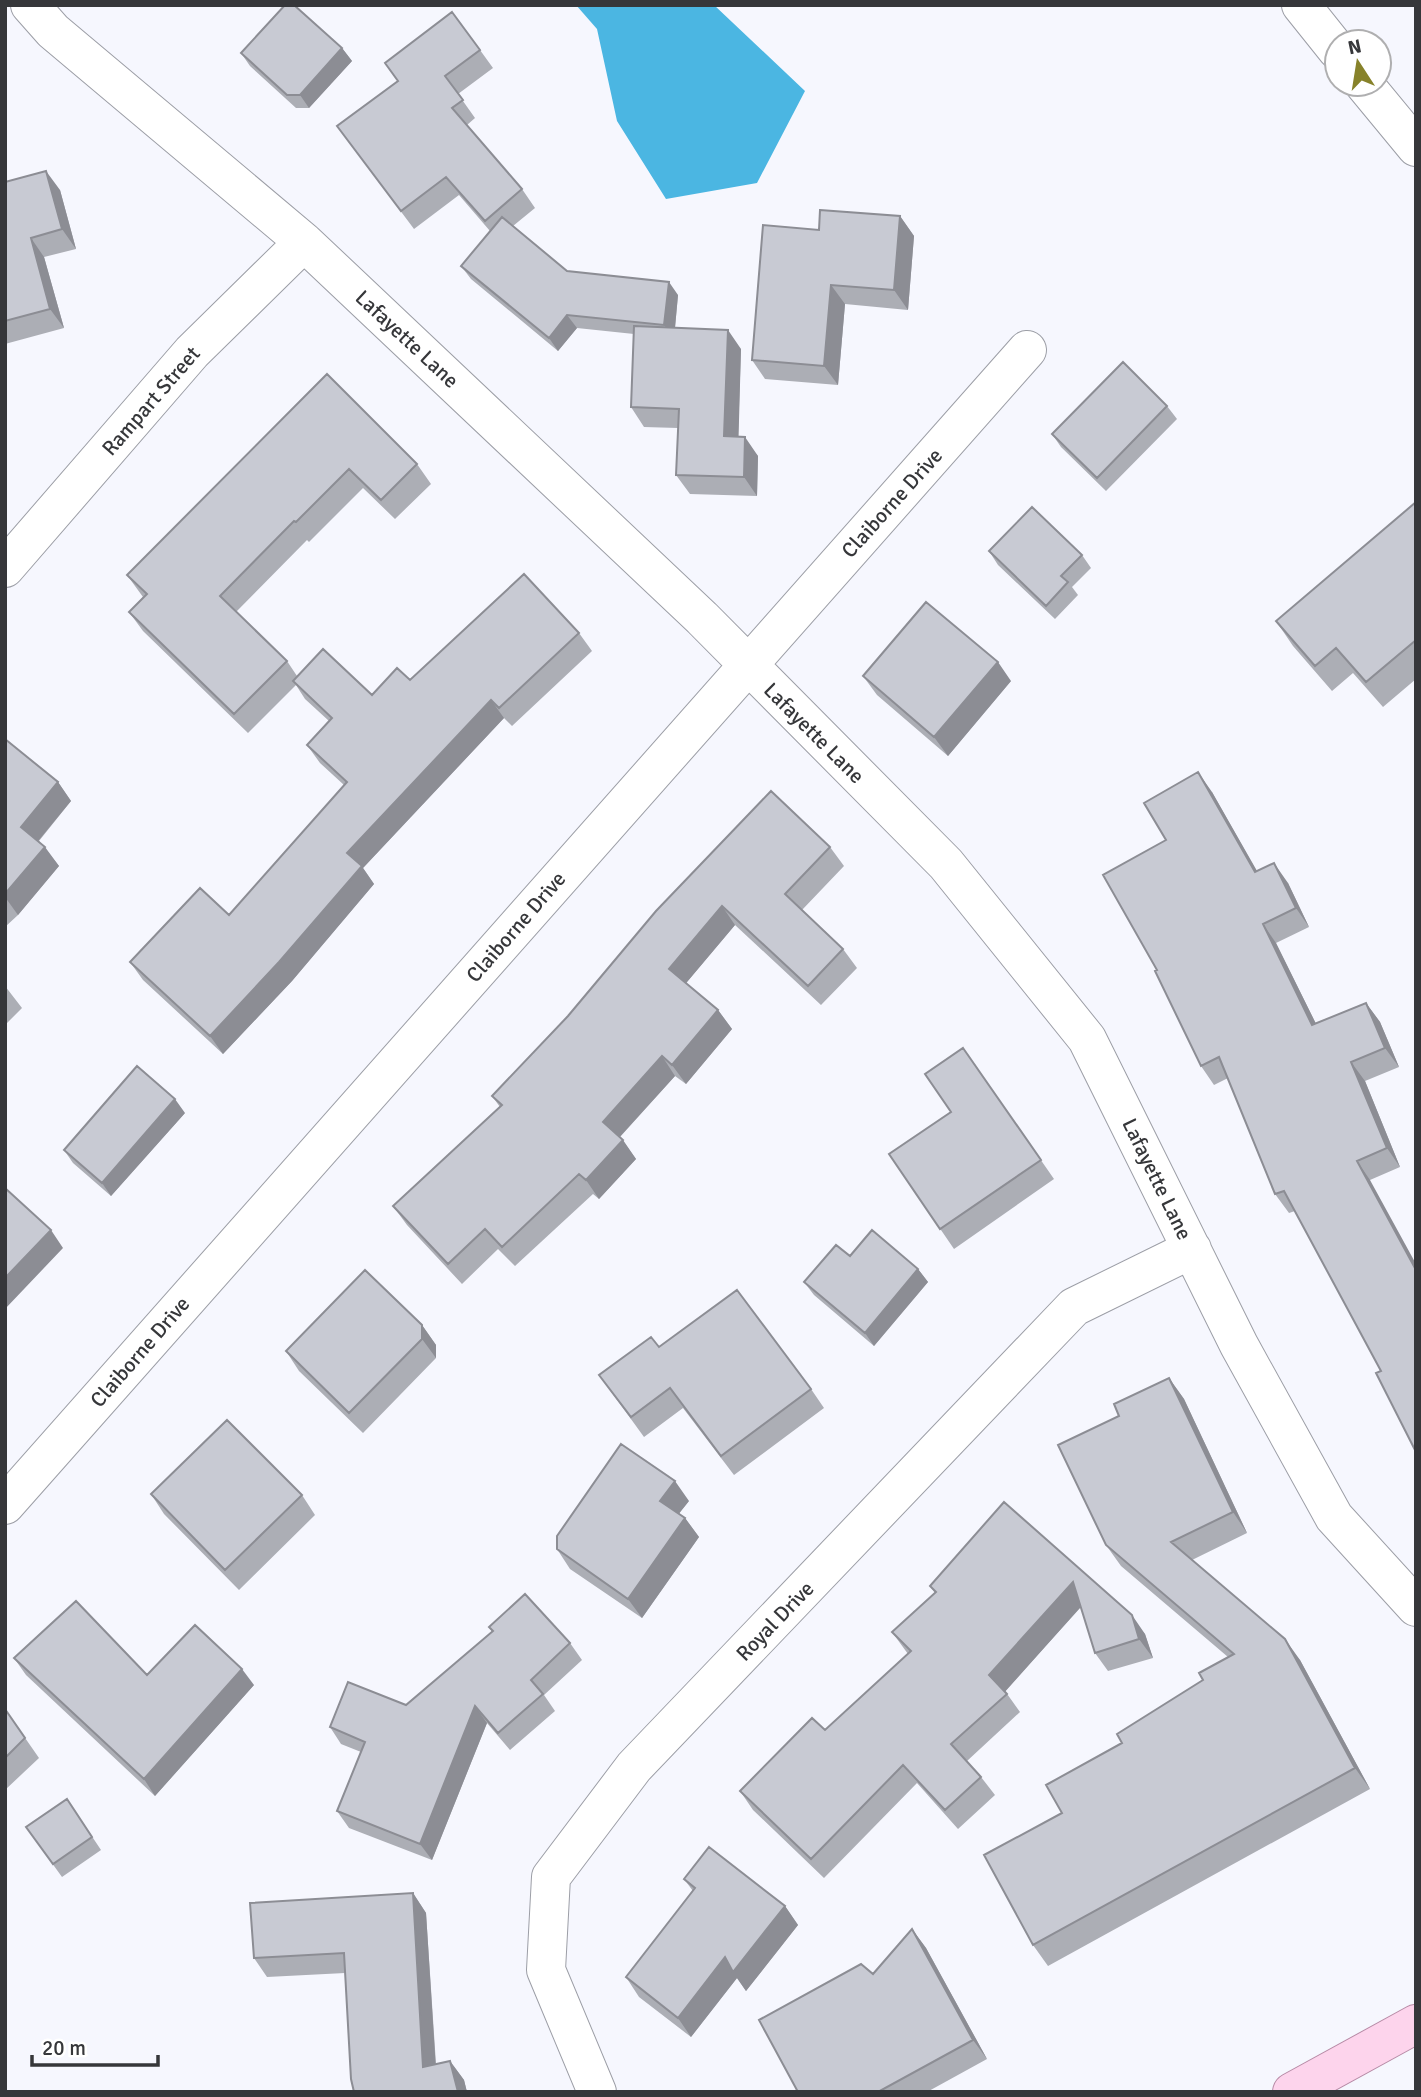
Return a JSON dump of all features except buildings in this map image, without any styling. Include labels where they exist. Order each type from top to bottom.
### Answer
[{"type":"main road","points":[[1292,2092],[1416,2024]]},
{"type":"street","name":"Lafayette Lane","points":[[30,5],[53,31],[304,242],[702,618],[946,864],[1087,1039],[1239,1345],[1334,1517],[1416,1608]]},
{"type":"street","points":[[1301,5],[1323,32]]},
{"type":"street","points":[[1376,98],[1416,147]]},
{"type":"street","name":"Rampart Street","points":[[5,568],[192,352],[304,242]]},
{"type":"street","name":"Claiborne Drive","points":[[5,1505],[1027,350]]},
{"type":"street","name":"Royal Drive","points":[[597,2092],[546,1970],[551,1877],[634,1767],[1074,1307],[1192,1249]]},
{"type":"water","points":[[576,5],[714,5],[805,91],[757,183],[666,199],[617,121],[597,29]]}]
